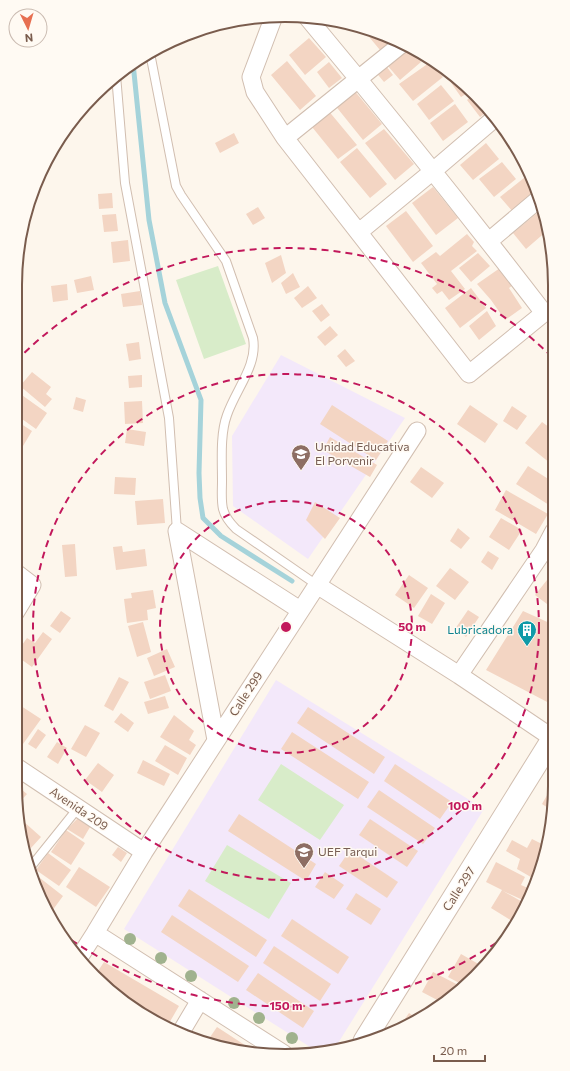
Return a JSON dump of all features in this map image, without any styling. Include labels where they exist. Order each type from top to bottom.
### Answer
[{"type":"street","points":[[271,23],[251,77],[255,92],[285,138],[469,374],[544,313],[489,241],[313,24]]},
{"type":"street","points":[[285,138],[398,47]]},
{"type":"street","points":[[359,232],[491,121]]},
{"type":"street","points":[[489,241],[535,202]]},
{"type":"street","name":"Calle 299","points":[[82,953],[144,852],[417,431]]},
{"type":"street","points":[[177,531],[300,610]]},
{"type":"street","points":[[177,531],[216,740]]},
{"type":"street","points":[[459,675],[548,542]]},
{"type":"street","points":[[22,577],[32,585],[22,601]]},
{"type":"street","points":[[317,586],[459,675],[548,734]]},
{"type":"street","name":"Calle 297","points":[[367,1036],[548,748]]},
{"type":"street","name":"Avenida 209","points":[[22,771],[144,852]]},
{"type":"street","points":[[95,933],[275,1048]]},
{"type":"street","points":[[184,1029],[200,1000]]},
{"type":"lane","points":[[151,59],[176,186],[226,261],[254,338],[254,353],[249,368],[232,401],[224,432],[222,460],[223,509],[229,522],[236,529],[317,586]]},
{"type":"lane","points":[[117,83],[125,183],[169,418],[177,531]]},
{"type":"lane","points":[[34,863],[78,808]]},
{"type":"shaded area","name":"Unidad Educativa El Porvenir","points":[[281,355],[405,418],[308,559],[233,506],[232,436]]},
{"type":"shaded area","name":"UEF Tarqui","points":[[276,680],[484,809],[338,1044],[311,1047],[124,929]]},
{"type":"green space","points":[[218,266],[246,344],[204,359],[176,280]]},
{"type":"green space","points":[[281,764],[344,805],[320,840],[258,800]]},
{"type":"green space","points":[[227,845],[291,883],[269,919],[205,881]]},
{"type":"building","points":[[368,35],[388,43],[380,50]]},
{"type":"building","points":[[309,38],[326,57],[305,75],[289,55]]},
{"type":"building","points":[[404,51],[418,58],[421,62],[400,80],[387,65]]},
{"type":"building","points":[[287,61],[316,96],[300,110],[271,75]]},
{"type":"building","points":[[329,62],[342,78],[329,88],[317,72]]},
{"type":"building","points":[[383,62],[393,75],[384,82],[374,70]]},
{"type":"building","points":[[427,64],[431,66],[443,77],[413,101],[399,84]]},
{"type":"building","points":[[448,79],[466,94],[461,97]]},
{"type":"building","points":[[441,85],[454,101],[429,120],[417,104]]},
{"type":"building","points":[[353,89],[382,124],[363,140],[334,104]]},
{"type":"building","points":[[470,98],[484,114],[480,117],[467,100]]},
{"type":"building","points":[[455,104],[468,122],[443,141],[430,123]]},
{"type":"building","points":[[327,109],[357,145],[338,159],[308,122]]},
{"type":"building","points":[[384,129],[414,164],[395,180],[365,143]]},
{"type":"building","points":[[499,132],[509,148],[498,133]]},
{"type":"building","points":[[234,133],[239,143],[220,153],[215,143]]},
{"type":"building","points":[[486,143],[499,159],[473,180],[460,165]]},
{"type":"building","points":[[357,148],[387,184],[370,198],[340,162]]},
{"type":"building","points":[[502,162],[516,179],[494,197],[479,179]]},
{"type":"building","points":[[525,177],[533,197],[514,213],[500,197]]},
{"type":"building","points":[[433,187],[458,218],[436,235],[412,203]]},
{"type":"building","points":[[112,193],[113,208],[99,209],[98,194]]},
{"type":"building","points":[[258,207],[265,218],[253,225],[246,214]]},
{"type":"building","points":[[406,211],[433,246],[413,262],[386,226]]},
{"type":"building","points":[[538,213],[543,234],[526,249],[513,233]]},
{"type":"building","points":[[116,214],[118,231],[104,232],[102,215]]},
{"type":"building","points":[[467,234],[474,242],[472,246],[477,251],[451,271],[465,289],[449,300],[442,291],[437,294],[432,288],[437,284],[421,263],[436,252],[440,256]]},
{"type":"building","points":[[128,240],[130,261],[113,263],[111,242]]},
{"type":"building","points":[[478,253],[490,266],[471,282],[459,268]]},
{"type":"building","points":[[281,255],[286,273],[272,283],[265,263]]},
{"type":"building","points":[[500,268],[513,285],[509,288],[522,308],[505,320],[491,300],[477,284]]},
{"type":"building","points":[[293,273],[300,287],[286,294],[281,283]]},
{"type":"building","points":[[91,276],[94,290],[77,293],[74,280]]},
{"type":"building","points":[[67,284],[68,300],[53,302],[51,286]]},
{"type":"building","points":[[308,286],[317,298],[302,308],[294,298]]},
{"type":"building","points":[[471,288],[486,308],[460,328],[445,308]]},
{"type":"building","points":[[140,291],[142,305],[123,307],[121,294]]},
{"type":"building","points":[[322,304],[330,315],[321,322],[312,311]]},
{"type":"building","points":[[487,311],[496,326],[479,340],[469,326]]},
{"type":"building","points":[[330,326],[338,335],[325,346],[317,337]]},
{"type":"building","points":[[139,342],[141,359],[129,361],[126,344]]},
{"type":"building","points":[[345,349],[355,361],[346,367],[337,356]]},
{"type":"building","points":[[32,372],[51,387],[46,394],[52,399],[45,407],[22,388],[22,384]]},
{"type":"building","points":[[142,375],[142,387],[129,388],[128,376]]},
{"type":"building","points":[[22,395],[47,413],[36,429],[22,419]]},
{"type":"building","points":[[76,397],[86,400],[83,412],[73,409]]},
{"type":"building","points":[[142,401],[143,423],[125,424],[124,402]]},
{"type":"building","points":[[332,405],[388,441],[376,460],[320,424]]},
{"type":"building","points":[[470,405],[498,424],[485,443],[457,424]]},
{"type":"building","points":[[512,406],[527,416],[517,430],[503,421]]},
{"type":"building","points":[[542,422],[548,426],[548,461],[525,443]]},
{"type":"building","points":[[22,425],[32,431],[22,445]]},
{"type":"building","points":[[127,429],[146,432],[144,446],[125,443]]},
{"type":"building","points":[[330,437],[377,465],[370,477],[323,450]]},
{"type":"building","points":[[528,466],[548,479],[548,504],[516,484]]},
{"type":"building","points":[[421,467],[444,483],[432,498],[410,482]]},
{"type":"building","points":[[115,477],[136,478],[135,495],[114,494]]},
{"type":"building","points":[[506,490],[548,514],[536,534],[495,510]]},
{"type":"building","points":[[163,499],[165,523],[137,525],[135,501]]},
{"type":"building","points":[[315,502],[340,518],[325,539],[306,520]]},
{"type":"building","points":[[501,518],[522,530],[509,550],[489,537]]},
{"type":"building","points":[[458,528],[470,538],[461,549],[450,541]]},
{"type":"building","points":[[75,544],[77,576],[65,577],[62,545]]},
{"type":"building","points":[[122,546],[123,552],[145,549],[147,566],[116,570],[113,547]]},
{"type":"building","points":[[488,551],[499,558],[492,570],[481,562]]},
{"type":"building","points":[[450,568],[469,582],[455,600],[436,586]]},
{"type":"building","points":[[409,575],[428,588],[414,608],[395,595]]},
{"type":"building","points":[[547,580],[548,581],[547,604],[535,595]]},
{"type":"building","points":[[153,590],[156,608],[147,610],[148,620],[127,623],[124,599],[132,598],[131,593]]},
{"type":"building","points":[[431,594],[445,603],[432,624],[418,616]]},
{"type":"building","points":[[468,610],[479,617],[466,637],[455,629]]},
{"type":"building","points":[[61,611],[71,618],[60,633],[50,626]]},
{"type":"building","name":"Lubricadora","points":[[523,611],[548,622],[548,702],[486,670]]},
{"type":"building","points":[[143,622],[151,652],[137,657],[128,626]]},
{"type":"building","points":[[43,632],[52,639],[32,667],[22,660],[22,645],[27,638],[35,643]]},
{"type":"building","points":[[167,649],[175,667],[154,676],[147,658]]},
{"type":"building","points":[[165,675],[171,691],[150,699],[144,682]]},
{"type":"building","points":[[119,677],[129,682],[113,711],[104,706]]},
{"type":"building","points":[[165,696],[169,708],[148,714],[144,702]]},
{"type":"building","points":[[22,707],[41,719],[22,743]]},
{"type":"building","points":[[308,707],[385,757],[374,774],[297,723]]},
{"type":"building","points":[[121,713],[134,723],[128,732],[114,722]]},
{"type":"building","points":[[174,715],[194,731],[189,740],[196,745],[190,755],[160,737]]},
{"type":"building","points":[[85,725],[100,733],[86,757],[71,749]]},
{"type":"building","points":[[38,729],[46,735],[36,749],[28,744]]},
{"type":"building","points":[[292,732],[369,782],[358,799],[281,749]]},
{"type":"building","points":[[57,742],[67,748],[58,764],[47,757]]},
{"type":"building","points":[[165,745],[187,758],[178,775],[155,761]]},
{"type":"building","points":[[143,760],[170,774],[164,786],[137,773]]},
{"type":"building","points":[[98,763],[114,775],[102,792],[85,780]]},
{"type":"building","points":[[395,764],[452,802],[440,819],[384,781]]},
{"type":"building","points":[[22,790],[27,794],[23,799]]},
{"type":"building","points":[[379,790],[435,828],[423,844],[367,807]]},
{"type":"building","points":[[548,794],[547,807],[542,804]]},
{"type":"building","points":[[82,814],[93,822],[83,839],[67,829]]},
{"type":"building","points":[[239,814],[316,864],[306,881],[228,831]]},
{"type":"building","points":[[370,819],[418,851],[407,867],[359,835]]},
{"type":"building","points":[[24,822],[41,837],[31,848],[29,846]]},
{"type":"building","points":[[66,830],[85,843],[71,865],[51,852]]},
{"type":"building","points":[[532,839],[541,844],[532,877],[517,869],[520,859],[506,851],[512,840],[527,848]]},
{"type":"building","points":[[118,847],[127,853],[121,862],[112,855]]},
{"type":"building","points":[[350,850],[398,882],[387,898],[339,866]]},
{"type":"building","points":[[48,853],[71,870],[59,886],[36,870]]},
{"type":"building","points":[[496,862],[525,877],[521,885],[528,888],[522,900],[503,891],[521,901],[511,921],[491,908],[502,890],[486,882]]},
{"type":"building","points":[[79,867],[110,887],[96,907],[66,887]]},
{"type":"building","points":[[325,872],[344,885],[334,899],[315,887]]},
{"type":"building","points":[[40,878],[63,896],[53,910],[42,887]]},
{"type":"building","points":[[189,889],[267,940],[256,957],[178,906]]},
{"type":"building","points":[[356,893],[381,909],[371,925],[346,909]]},
{"type":"building","points":[[172,915],[249,966],[238,982],[161,932]]},
{"type":"building","points":[[292,919],[349,957],[338,974],[281,936]]},
{"type":"building","points":[[274,946],[331,984],[320,1001],[263,963]]},
{"type":"building","points":[[461,954],[478,964],[459,983],[448,977]]},
{"type":"building","points":[[104,962],[179,1006],[170,1022],[153,1014],[125,995],[98,971]]},
{"type":"building","points":[[433,972],[457,985],[438,1000],[422,992]]},
{"type":"building","points":[[258,973],[314,1011],[303,1028],[246,990]]},
{"type":"building","points":[[409,1013],[413,1016],[404,1020]]},
{"type":"building","points":[[217,1027],[247,1046],[234,1044],[210,1038]]},
{"type":"waterway","points":[[134,70],[149,220],[165,303],[201,400],[199,473],[200,498],[203,518],[221,536],[292,581]]},
{"type":"place","name":"Unidad Educativa El Porvenir","points":[[301,471]]},
{"type":"place","name":"Lubricadora","points":[[527,647]]},
{"type":"place","name":"UEF Tarqui","points":[[304,869]]}]
